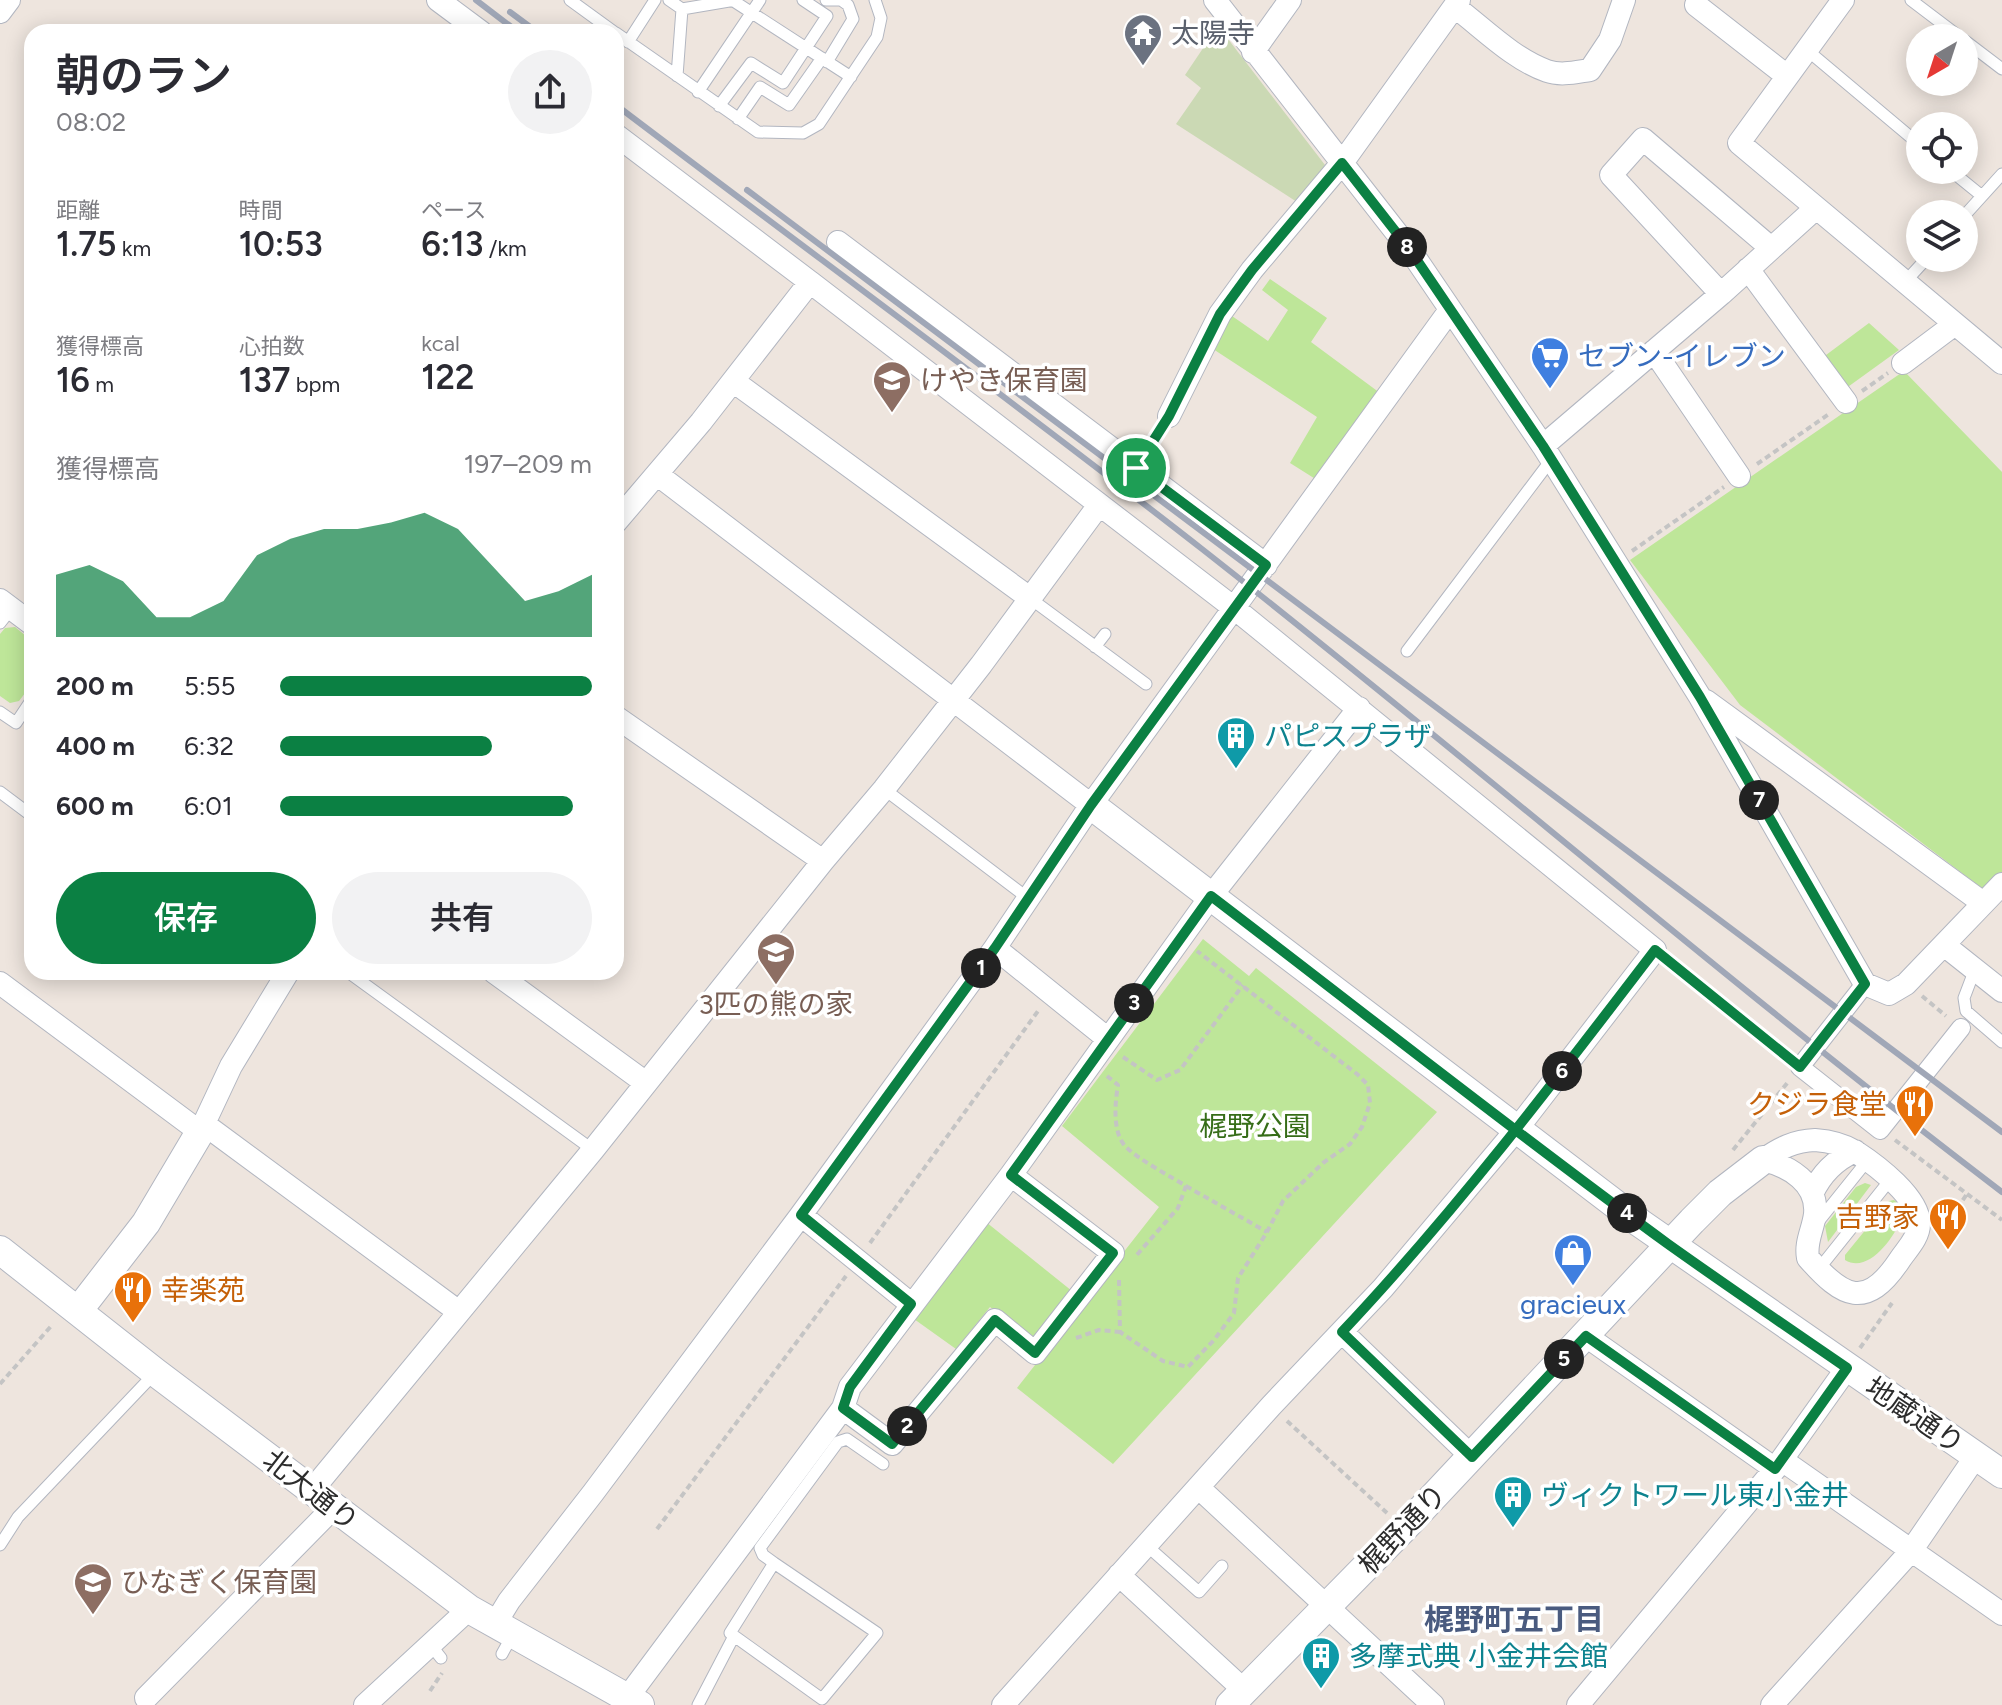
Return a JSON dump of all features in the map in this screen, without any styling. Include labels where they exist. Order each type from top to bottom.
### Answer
[{"type":"street","points":[[0,12],[9,0]]},
{"type":"street","points":[[438,0],[470,24]]},
{"type":"street","points":[[1215,0],[1410,250],[1547,453],[1700,697],[1865,984],[1889,994],[1906,984],[2002,884]]},
{"type":"street","points":[[1253,52],[1290,0]]},
{"type":"street","points":[[1169,416],[1220,314],[1252,270],[1342,163],[1457,3],[1521,57],[1548,71],[1566,74],[1590,70],[1610,40],[1624,0]]},
{"type":"street","points":[[1843,0],[1739,143],[2002,363]]},
{"type":"street","points":[[1696,5],[1787,76]]},
{"type":"street","points":[[1721,294],[1611,175],[1643,139],[1771,248]]},
{"type":"street","points":[[624,141],[1234,608],[1655,950],[1517,1129],[1383,1288],[1271,1406],[1003,1705]]},
{"type":"street","points":[[1547,453],[1654,351],[1816,208]]},
{"type":"street","points":[[838,242],[1266,565]]},
{"type":"street","points":[[1748,269],[1846,402]]},
{"type":"street","points":[[624,513],[658,475],[810,282]]},
{"type":"street","points":[[503,1638],[509,1601],[801,1215],[995,948],[1091,805],[1450,310]]},
{"type":"street","points":[[1903,363],[1955,324]]},
{"type":"street","points":[[1654,351],[1739,476]]},
{"type":"street","points":[[733,381],[1031,599]]},
{"type":"street","points":[[658,475],[1091,805]]},
{"type":"street","points":[[146,1698],[323,1498],[459,1312],[884,789],[1031,599],[1099,505]]},
{"type":"street","points":[[4,611],[24,620]]},
{"type":"street","points":[[1700,697],[1983,903]]},
{"type":"street","points":[[633,1701],[843,1408],[850,1387],[1011,1175],[1091,1062],[1113,1046],[1211,896],[1359,708]]},
{"type":"street","points":[[624,723],[823,861]]},
{"type":"street","name":"地蔵通り","points":[[1091,805],[1670,1245],[2002,1474]]},
{"type":"street","points":[[1944,945],[2002,991]]},
{"type":"street","points":[[995,948],[1113,1046]]},
{"type":"street","points":[[78,1311],[146,1223],[202,1128],[231,1066],[283,980]]},
{"type":"street","points":[[505,980],[646,1083]]},
{"type":"street","points":[[0,983],[459,1312]]},
{"type":"street","points":[[1865,984],[1800,1067],[1880,1130],[1961,1028]]},
{"type":"street","points":[[1815,1140],[1833,1142],[1861,1156],[1904,1191],[1915,1206],[1920,1221],[1918,1233],[1885,1281],[1865,1293],[1852,1293],[1818,1270],[1808,1258],[1807,1240],[1815,1213],[1812,1194],[1795,1172],[1782,1164],[1763,1160],[1784,1146],[1815,1140]]},
{"type":"street","points":[[1812,1194],[1824,1173],[1845,1156],[1861,1156]]},
{"type":"street","name":"梶野通り","points":[[1237,1698],[1472,1457],[1720,1193],[1763,1160]]},
{"type":"street","points":[[843,1408],[892,1444],[995,1320],[1035,1353],[1113,1253],[1011,1175]]},
{"type":"street","points":[[801,1215],[911,1304]]},
{"type":"street","name":"北大通り","points":[[0,1250],[503,1638],[633,1701]]},
{"type":"street","points":[[1342,1332],[1472,1457]]},
{"type":"street","points":[[1586,1336],[2002,1614]]},
{"type":"street","points":[[1578,1705],[1779,1464],[1847,1368]]},
{"type":"street","points":[[1782,1701],[1911,1551],[1976,1456]]},
{"type":"street","points":[[1199,1488],[1433,1705]]},
{"type":"street","points":[[1119,1575],[1237,1698]]},
{"type":"street","points":[[367,1704],[440,1655],[469,1609]]},
{"type":"lane","points":[[570,0],[603,24]]},
{"type":"lane","points":[[628,42],[646,6],[655,0]]},
{"type":"lane","points":[[669,0],[682,9],[734,1],[851,77]]},
{"type":"lane","points":[[698,92],[760,0]]},
{"type":"lane","points":[[719,106],[751,63],[783,83],[827,16],[803,0]]},
{"type":"lane","points":[[738,119],[760,87],[789,105],[824,60],[853,19],[852,11],[841,0],[826,0]]},
{"type":"lane","points":[[624,39],[758,132],[803,133],[819,124],[877,37],[881,18],[875,0]]},
{"type":"lane","points":[[1911,0],[1943,24]]},
{"type":"lane","points":[[677,76],[682,9]]},
{"type":"lane","points":[[1807,50],[1906,133]]},
{"type":"lane","points":[[1978,51],[2002,69]]},
{"type":"lane","points":[[1978,200],[2002,174]]},
{"type":"lane","points":[[1967,184],[1982,196]]},
{"type":"lane","points":[[1905,282],[1914,272]]},
{"type":"lane","points":[[1407,651],[1547,453]]},
{"type":"lane","points":[[1031,599],[1146,684]]},
{"type":"lane","points":[[1095,647],[1105,634]]},
{"type":"lane","points":[[0,712],[16,723],[24,711]]},
{"type":"lane","points":[[884,789],[1029,899]]},
{"type":"lane","points":[[0,792],[24,810]]},
{"type":"lane","points":[[1975,969],[1964,998],[1966,1011],[2002,1042]]},
{"type":"lane","points":[[359,980],[593,1150]]},
{"type":"lane","points":[[1810,1232],[1861,1156]]},
{"type":"lane","points":[[1818,1270],[1890,1180]]},
{"type":"lane","points":[[0,1545],[18,1517],[155,1372]]},
{"type":"lane","points":[[774,1563],[730,1633],[822,1699],[877,1633],[774,1563],[763,1555],[760,1548],[838,1442],[847,1439],[883,1464]]},
{"type":"lane","points":[[1146,1545],[1199,1592],[1222,1566]]},
{"type":"lane","points":[[698,1705],[734,1636]]},
{"type":"path","points":[[1136,468],[1169,416]]},
{"type":"path","points":[[1074,1339],[1099,1330],[1120,1332],[1163,1361],[1188,1367],[1234,1313],[1238,1278],[1283,1201],[1323,1163],[1350,1144],[1362,1127],[1370,1103],[1368,1085],[1357,1074],[1195,950]]},
{"type":"path","points":[[1655,950],[1800,1067],[1733,1150]]},
{"type":"path","points":[[1113,1046],[1157,1080],[1180,1070],[1243,985]]},
{"type":"path","points":[[1091,1062],[1118,1085],[1115,1103],[1118,1128],[1125,1146],[1186,1186],[1267,1232]]},
{"type":"path","points":[[1880,1130],[2002,1220]]},
{"type":"path","points":[[1128,1267],[1178,1208],[1186,1186]]},
{"type":"path","points":[[1119,1278],[1120,1332]]},
{"type":"path","points":[[0,1384],[62,1313],[78,1311]]},
{"type":"path","points":[[1271,1406],[1404,1528]]},
{"type":"path","points":[[657,1529],[678,1502]]},
{"type":"path","points":[[430,1691],[440,1655]]},
{"type":"green space","points":[[1218,26],[1325,165],[1297,202],[1176,124],[1201,88],[1185,75]]},
{"type":"green space","points":[[1270,279],[1327,318],[1311,342],[1380,393],[1317,480],[1290,463],[1317,417],[1210,347],[1232,316],[1268,341],[1288,310],[1262,290]]},
{"type":"green space","points":[[1869,323],[1899,350],[1845,389],[1822,358]]},
{"type":"green space","points":[[1904,371],[2002,472],[2002,877],[1987,892],[1740,705],[1630,560]]},
{"type":"green space","points":[[15,627],[24,634],[24,694],[19,701],[10,703],[0,696],[0,634],[5,628]]},
{"type":"green space","name":"梶野公園","points":[[1203,939],[1249,976],[1256,968],[1437,1112],[1113,1464],[1017,1388],[1159,1207],[1062,1126]]},
{"type":"green space","points":[[1865,1183],[1871,1185],[1828,1242],[1825,1226],[1856,1187]]},
{"type":"green space","points":[[1889,1201],[1899,1204],[1901,1220],[1886,1245],[1871,1259],[1854,1263],[1845,1260],[1845,1255]]},
{"type":"green space","points":[[986,1222],[1072,1291],[1032,1341],[990,1307],[956,1349],[914,1319]]},
{"type":"railway","points":[[476,0],[508,24]]},
{"type":"railway","points":[[510,12],[526,24]]},
{"type":"railway","points":[[624,111],[1202,549],[1800,1034],[2002,1192]]},
{"type":"railway","points":[[747,190],[2002,1132]]},
{"type":"place","name":"太陽寺","points":[[1143,67]]},
{"type":"place","name":"セブン-イレブン","points":[[1550,390]]},
{"type":"place","name":"けやき保育園","points":[[892,414]]},
{"type":"place","name":"パピスプラザ","points":[[1236,770]]},
{"type":"place","name":"3匹の熊の家","points":[[776,986]]},
{"type":"place","name":"クジラ食堂","points":[[1915,1138]]},
{"type":"place","name":"吉野家","points":[[1948,1251]]},
{"type":"place","name":"gracieux","points":[[1573,1287]]},
{"type":"place","name":"幸楽苑","points":[[133,1324]]},
{"type":"place","name":"ヴィクトワール東小金井","points":[[1513,1529]]},
{"type":"place","name":"ひなぎく保育園","points":[[93,1616]]},
{"type":"place","name":"多摩式典 小金井会館","points":[[1321,1690]]},
{"type":"district","name":"梶野町五丁目","points":[[1514,1619]]},
{"type":"route","points":[[1136,468],[1169,416],[1220,314],[1252,270],[1342,163],[1410,250],[1543,446],[1700,697],[1865,984],[1800,1067],[1655,950],[1517,1129],[1342,1332],[1472,1457],[1586,1336],[1775,1469],[1847,1368],[1640,1223],[1579,1176],[1517,1129],[1440,1071],[1211,896],[1011,1175],[1113,1253],[1035,1353],[995,1320],[892,1444],[843,1408],[850,1387],[911,1304],[801,1215],[995,948],[1091,805],[1266,565],[1136,468]]}]
